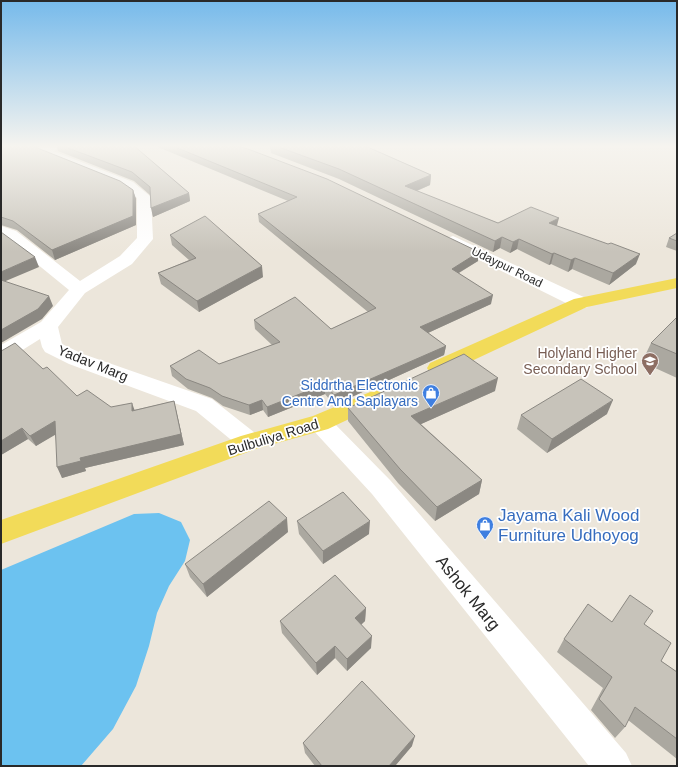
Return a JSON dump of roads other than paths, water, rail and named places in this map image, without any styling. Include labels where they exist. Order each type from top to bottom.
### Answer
[{"type":"main road","points":[[419,378],[581,303],[677,284]]},
{"type":"main road","name":"Bulbuliya Road","points":[[1,532],[250,442],[320,423],[390,390]]},
{"type":"street","name":"Yadav Marg","points":[[117,181],[128,185],[144,197],[144,239],[126,260],[79,289],[48,326],[52,347],[76,359],[204,405],[250,442]]},
{"type":"street","points":[[1,231],[10,234],[79,289]]},
{"type":"street","name":"Udaypur Road","points":[[440,234],[581,303]]},
{"type":"street","points":[[1,354],[48,326]]},
{"type":"street","name":"Ashok Marg","points":[[320,423],[381,487],[613,766]]},
{"type":"water","points":[[159,513],[181,522],[190,540],[185,561],[169,586],[157,613],[149,646],[136,686],[113,729],[81,766],[1,766],[1,570],[134,514]]},
{"type":"place","name":"Holyland Higher Secondary School","points":[[650,376]]},
{"type":"place","name":"Siddrtha Electronic Centre And Saplayars","points":[[431,408]]},
{"type":"place","name":"Jayama Kali Wood Furniture Udhoyog","points":[[485,540]]}]
